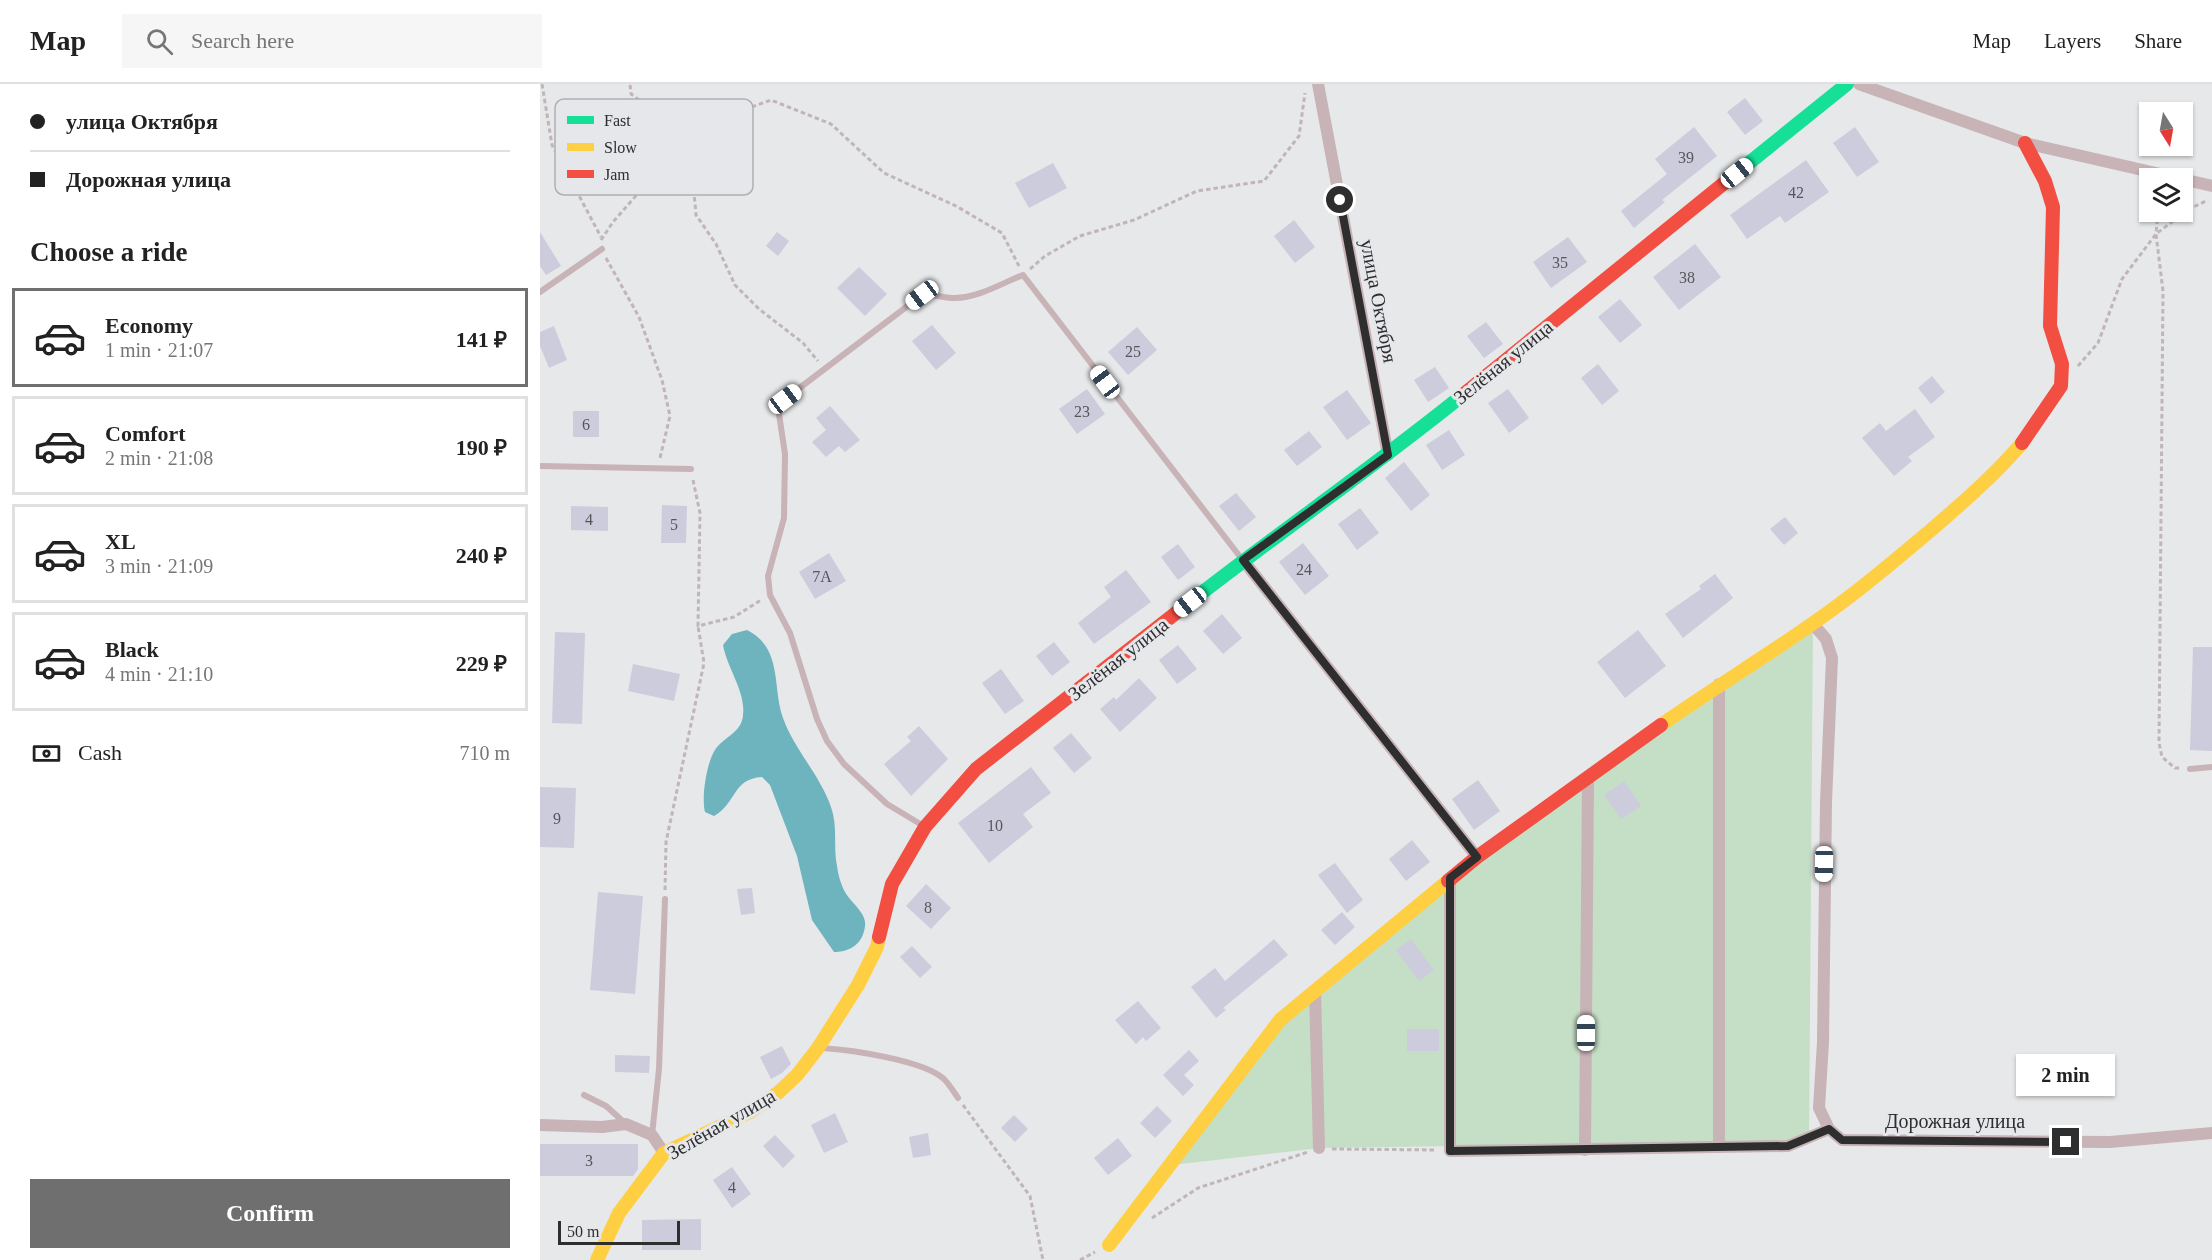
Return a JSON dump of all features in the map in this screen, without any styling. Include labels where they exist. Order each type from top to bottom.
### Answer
[{"type":"street","name":"улица Октября","points":[[1318,84],[1388,455]]},
{"type":"street","name":"Зелёная улица","points":[[597,1260],[619,1213],[664,1153],[750,1112],[779,1092],[797,1075],[818,1048],[862,976],[876,947],[892,884],[925,827],[976,769],[1243,560],[1388,455],[1847,84]]},
{"type":"street","points":[[1859,84],[2025,143],[2212,186]]},
{"type":"street","points":[[1109,1245],[1280,1020],[1477,857],[1719,684],[1814,624],[1965,501],[2003,465],[2030,434],[2061,386],[2062,364],[2050,326],[2053,207],[2045,181],[2025,143]]},
{"type":"street","points":[[1243,560],[1477,857]]},
{"type":"street","points":[[1450,878],[1450,1151],[1788,1146],[1829,1129],[1819,1108],[1823,1042],[1826,802],[1832,658],[1826,639],[1814,624]]},
{"type":"street","points":[[1719,684],[1719,1147]]},
{"type":"street","points":[[1585,1149],[1588,778]]},
{"type":"street","points":[[1315,991],[1320,1148]]},
{"type":"street","points":[[540,1125],[602,1127],[626,1124],[652,1135],[664,1153]]},
{"type":"street","name":"Дорожная улица","points":[[1829,1129],[1842,1140],[2110,1142],[2212,1133]]},
{"type":"lane","points":[[540,292],[602,249]]},
{"type":"lane","points":[[925,827],[886,804],[844,764],[827,741],[817,719],[790,633],[770,595],[768,576],[784,518],[785,454],[779,414],[785,399],[922,295],[934,294],[954,298],[973,295],[1023,274],[1243,560]]},
{"type":"lane","points":[[540,466],[691,469]]},
{"type":"lane","points":[[2190,769],[2212,767]]},
{"type":"lane","points":[[652,1135],[656,1119],[659,1070],[665,899]]},
{"type":"lane","points":[[818,1048],[861,1051],[932,1070],[945,1080],[958,1098]]},
{"type":"lane","points":[[584,1095],[606,1106],[626,1124]]},
{"type":"path","points":[[542,84],[552,145],[555,151]]},
{"type":"path","points":[[630,84],[631,94],[638,99]]},
{"type":"path","points":[[753,106],[771,100],[831,124],[884,173],[956,206],[1002,233],[1023,274],[1045,256],[1080,236],[1134,220],[1197,191],[1264,181],[1299,136],[1306,84]]},
{"type":"path","points":[[579,195],[601,237],[602,249],[639,317],[662,380],[670,416],[658,468]]},
{"type":"path","points":[[601,237],[637,195]]},
{"type":"path","points":[[694,195],[696,215],[716,244],[735,285],[759,309],[802,343],[825,369]]},
{"type":"path","points":[[2061,386],[2098,343],[2122,279],[2156,234],[2189,209],[2212,198]]},
{"type":"path","points":[[2157,222],[2156,234],[2163,291],[2159,743],[2162,757],[2175,768],[2190,769]]},
{"type":"path","points":[[665,899],[666,842],[704,663],[698,626],[700,513],[691,469]]},
{"type":"path","points":[[698,626],[734,617],[770,595]]},
{"type":"path","points":[[958,1098],[1030,1196],[1043,1260]]},
{"type":"path","points":[[1149,1220],[1198,1188],[1320,1148],[1450,1151]]},
{"type":"path","points":[[1080,1260],[1109,1245]]},
{"type":"green space","points":[[1813,624],[1809,1141],[1320,1148],[1172,1165],[1280,1020],[1450,878]]},
{"type":"water","points":[[747,630],[766,647],[774,669],[783,718],[831,807],[840,879],[845,892],[861,912],[865,921],[862,938],[850,949],[834,952],[812,920],[797,856],[770,785],[762,777],[745,782],[727,805],[714,816],[705,812],[704,787],[714,751],[737,729],[743,715],[742,698],[723,645],[732,634]]},
{"type":"building","points":[[1745,98],[1763,121],[1745,135],[1727,112]]},
{"type":"building","points":[[1694,127],[1717,156],[1662,200],[1665,202],[1634,228],[1621,211],[1667,174],[1655,159]]},
{"type":"building","points":[[1855,127],[1879,162],[1857,177],[1833,143]]},
{"type":"building","points":[[1806,160],[1829,192],[1785,223],[1780,216],[1747,239],[1730,215]]},
{"type":"building","points":[[1053,163],[1067,188],[1029,208],[1015,183]]},
{"type":"building","points":[[1294,220],[1315,247],[1295,263],[1274,236]]},
{"type":"building","points":[[540,232],[561,266],[546,275],[540,266]]},
{"type":"building","points":[[777,232],[789,241],[778,256],[766,246]]},
{"type":"building","points":[[1568,237],[1587,262],[1551,288],[1533,262]]},
{"type":"building","points":[[1695,244],[1721,277],[1679,310],[1653,277]]},
{"type":"building","points":[[859,267],[887,294],[865,316],[837,288]]},
{"type":"building","points":[[1620,299],[1642,325],[1620,343],[1598,317]]},
{"type":"building","points":[[1486,322],[1503,344],[1484,358],[1467,336]]},
{"type":"building","points":[[932,325],[956,353],[936,370],[912,341]]},
{"type":"building","points":[[554,326],[567,360],[549,368],[540,346],[540,332]]},
{"type":"building","points":[[1137,327],[1157,350],[1128,375],[1108,352]]},
{"type":"building","points":[[1598,364],[1619,391],[1602,405],[1581,378]]},
{"type":"building","points":[[1435,367],[1449,388],[1428,402],[1414,380]]},
{"type":"building","points":[[1932,376],[1945,392],[1931,404],[1918,388]]},
{"type":"building","points":[[1087,389],[1105,414],[1077,434],[1059,409]]},
{"type":"building","points":[[1508,389],[1529,418],[1509,433],[1488,403]]},
{"type":"building","points":[[1347,390],[1371,423],[1347,440],[1323,407]]},
{"type":"building","points":[[830,406],[860,440],[845,452],[839,446],[826,457],[812,442],[826,430],[816,418]]},
{"type":"building","points":[[1915,409],[1935,437],[1908,457],[1912,461],[1894,476],[1862,438],[1880,423],[1886,431]]},
{"type":"building","points":[[573,411],[599,411],[599,437],[573,437]]},
{"type":"building","points":[[1449,430],[1465,455],[1442,470],[1426,445]]},
{"type":"building","points":[[1309,431],[1322,447],[1297,466],[1284,450]]},
{"type":"building","points":[[1404,462],[1430,495],[1411,511],[1385,478]]},
{"type":"building","points":[[1236,493],[1256,517],[1239,531],[1219,506]]},
{"type":"building","points":[[662,505],[687,506],[686,543],[661,543]]},
{"type":"building","points":[[571,506],[608,507],[608,531],[571,530]]},
{"type":"building","points":[[1360,508],[1379,533],[1357,550],[1338,524]]},
{"type":"building","points":[[1785,517],[1798,533],[1784,545],[1770,529]]},
{"type":"building","points":[[1303,543],[1329,576],[1305,595],[1279,562]]},
{"type":"building","points":[[1178,544],[1195,567],[1178,580],[1161,557]]},
{"type":"building","points":[[829,553],[846,581],[815,599],[799,572]]},
{"type":"building","points":[[1126,570],[1151,602],[1094,644],[1078,623],[1111,597],[1104,587]]},
{"type":"building","points":[[1715,574],[1733,598],[1683,638],[1665,614],[1701,589],[1699,586]]},
{"type":"building","points":[[1222,614],[1242,638],[1223,654],[1203,631]]},
{"type":"building","points":[[1638,630],[1666,666],[1625,698],[1597,662]]},
{"type":"building","points":[[555,632],[585,633],[582,724],[552,723]]},
{"type":"building","points":[[1054,642],[1070,662],[1052,676],[1036,656]]},
{"type":"building","points":[[1178,645],[1197,669],[1177,684],[1159,660]]},
{"type":"building","points":[[2193,647],[2212,647],[2212,751],[2190,750]]},
{"type":"building","points":[[633,664],[680,674],[674,701],[628,691]]},
{"type":"building","points":[[1001,669],[1024,701],[1005,714],[982,683]]},
{"type":"building","points":[[1139,678],[1157,698],[1120,732],[1100,709],[1114,697],[1116,700]]},
{"type":"building","points":[[919,726],[948,759],[911,796],[884,764],[911,741],[907,737]]},
{"type":"building","points":[[1071,733],[1092,758],[1074,773],[1053,748]]},
{"type":"building","points":[[1031,767],[1051,793],[1023,814],[1033,827],[989,863],[958,823]]},
{"type":"building","points":[[1478,780],[1500,811],[1474,830],[1452,799]]},
{"type":"building","points":[[1624,781],[1641,806],[1621,819],[1604,795]]},
{"type":"building","points":[[540,787],[576,788],[574,848],[540,847]]},
{"type":"building","points":[[1412,840],[1430,862],[1406,881],[1389,859]]},
{"type":"building","points":[[1335,863],[1363,900],[1347,913],[1318,875]]},
{"type":"building","points":[[926,884],[951,908],[931,929],[906,906]]},
{"type":"building","points":[[752,888],[755,913],[741,915],[737,889]]},
{"type":"building","points":[[598,892],[643,896],[635,994],[590,990]]},
{"type":"building","points":[[1342,912],[1355,927],[1335,945],[1321,930]]},
{"type":"building","points":[[1274,939],[1288,955],[1223,1008],[1226,1010],[1216,1018],[1191,987],[1215,968],[1225,981]]},
{"type":"building","points":[[1411,939],[1434,970],[1419,981],[1396,950]]},
{"type":"building","points":[[912,946],[932,967],[920,978],[900,957]]},
{"type":"building","points":[[1138,1001],[1161,1028],[1146,1041],[1143,1037],[1136,1044],[1115,1020]]},
{"type":"building","points":[[1407,1029],[1439,1029],[1439,1051],[1407,1051]]},
{"type":"building","points":[[782,1046],[791,1064],[771,1079],[760,1057]]},
{"type":"building","points":[[1189,1050],[1199,1061],[1184,1075],[1194,1085],[1183,1096],[1163,1075]]},
{"type":"building","points":[[615,1055],[650,1056],[649,1073],[615,1072]]},
{"type":"building","points":[[1157,1106],[1172,1121],[1155,1138],[1140,1123]]},
{"type":"building","points":[[835,1113],[848,1142],[824,1153],[811,1125]]},
{"type":"building","points":[[1014,1115],[1028,1129],[1015,1142],[1001,1128]]},
{"type":"building","points":[[928,1133],[931,1155],[913,1158],[909,1137]]},
{"type":"building","points":[[775,1135],[795,1156],[783,1168],[763,1146]]},
{"type":"building","points":[[1118,1138],[1132,1156],[1108,1175],[1094,1158]]},
{"type":"building","points":[[540,1144],[638,1144],[638,1169],[633,1176],[540,1176]]},
{"type":"building","points":[[732,1167],[751,1194],[732,1208],[713,1180]]},
{"type":"building","points":[[701,1219],[701,1250],[642,1250],[642,1220]]},
{"type":"traffic: fast","points":[[1744,167],[1847,84]]},
{"type":"traffic: fast","points":[[1176,613],[1464,394]]},
{"type":"traffic: slow","points":[[1661,725],[1793,637],[1857,591],[1966,500],[2022,443]]},
{"type":"traffic: slow","points":[[1109,1245],[1280,1020],[1448,881]]},
{"type":"traffic: slow","points":[[597,1260],[619,1213],[664,1153],[750,1112],[779,1092],[797,1075],[818,1048],[858,985],[877,947],[879,937]]},
{"type":"traffic: jam","points":[[2022,443],[2061,386],[2062,364],[2050,326],[2053,207],[2045,181],[2025,143]]},
{"type":"traffic: jam","points":[[1464,394],[1744,167]]},
{"type":"traffic: jam","points":[[879,937],[892,884],[925,827],[976,769],[1176,613]]},
{"type":"traffic: jam","points":[[1448,881],[1477,857],[1661,725]]},
{"type":"route","points":[[1340,200],[1388,455],[1243,560],[1477,857],[1450,878],[1450,1151],[1788,1146],[1829,1129],[1842,1140],[2066,1142]]}]
